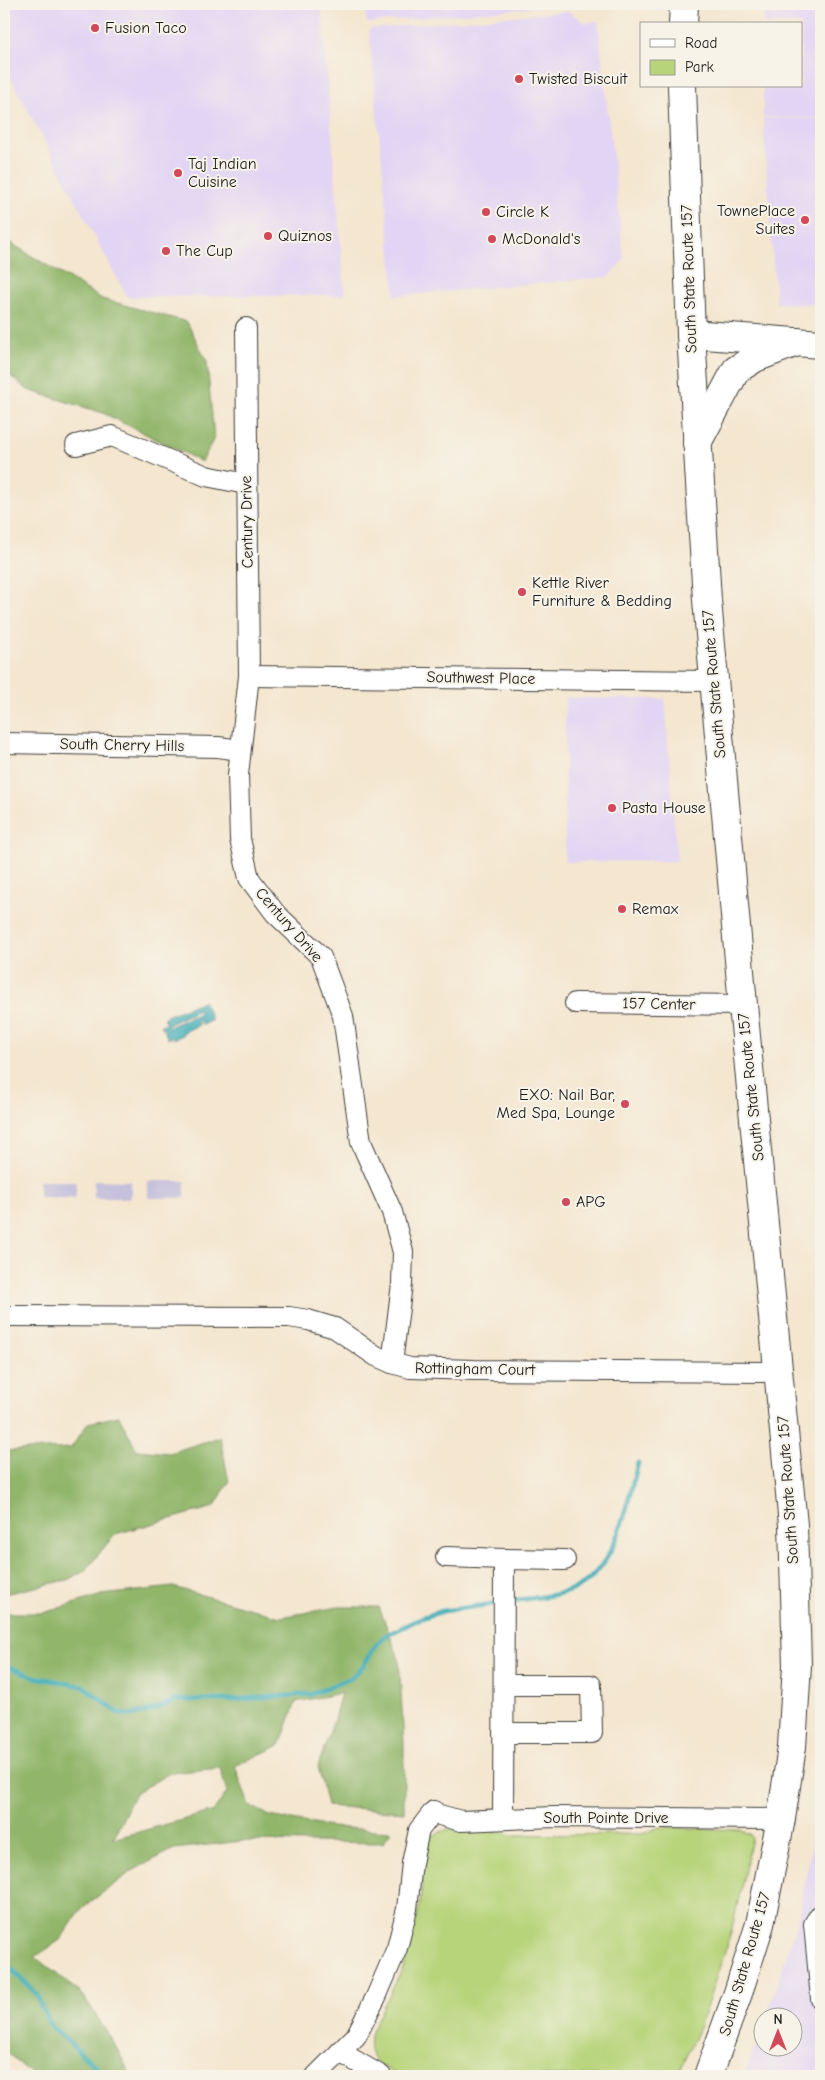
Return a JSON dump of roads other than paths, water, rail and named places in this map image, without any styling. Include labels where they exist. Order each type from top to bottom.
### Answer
[{"type":"main road","points":[[684,4],[684,22]]},
{"type":"main road","name":"South State Route 157","points":[[682,88],[690,334],[713,681],[742,1005],[793,1525],[798,1665],[792,1746],[781,1819],[760,1924],[738,1993],[708,2076]]},
{"type":"main road","points":[[690,334],[809,343]]},
{"type":"main road","points":[[697,443],[736,370],[755,358],[809,343]]},
{"type":"street","name":"Century Drive","points":[[246,328],[249,676],[238,775],[240,839],[249,878],[275,912],[321,957],[343,1016],[361,1142],[392,1212],[403,1252],[402,1284],[392,1363]]},
{"type":"street","points":[[76,445],[112,436],[206,476],[246,484]]},
{"type":"street","name":"Southwest Place","points":[[249,676],[713,681]]},
{"type":"street","name":"South Cherry Hills","points":[[4,743],[218,746],[240,750]]},
{"type":"street","name":"157 Center","points":[[575,1003],[742,1005]]},
{"type":"street","name":"Rottingham Court","points":[[4,1316],[298,1318],[335,1328],[376,1356],[410,1368],[778,1372]]},
{"type":"street","points":[[446,1558],[566,1560]]},
{"type":"street","points":[[503,1819],[504,1559]]},
{"type":"street","points":[[504,1685],[591,1685],[592,1733],[504,1733]]},
{"type":"street","name":"South Pointe Drive","points":[[340,2052],[356,2036],[376,1997],[397,1948],[407,1909],[412,1863],[419,1830],[434,1811],[436,1814],[461,1821],[554,1817],[781,1819]]},
{"type":"street","points":[[821,1916],[819,1916],[814,1924],[821,1998]]},
{"type":"street","points":[[316,2076],[340,2052],[381,2076]]},
{"type":"water","points":[[203,1001],[212,1020],[202,1025],[199,1019],[197,1020],[199,1025],[182,1033],[183,1035],[174,1039],[173,1037],[168,1039],[161,1025],[166,1023],[164,1017]],"holes":[[[198,1010],[200,1013],[168,1027],[167,1025]]]},
{"type":"waterway","points":[[509,1601],[549,1596],[579,1587],[598,1570],[607,1557],[621,1527],[638,1463]]},
{"type":"waterway","points":[[4,1665],[34,1677],[83,1686],[120,1714],[131,1715],[157,1709],[175,1700],[229,1700],[312,1694],[351,1678],[363,1666],[376,1645],[385,1636],[421,1618],[443,1611],[500,1603]]},
{"type":"waterway","points":[[4,1962],[38,1995],[41,2007],[53,2028],[106,2076]]},
{"type":"place","name":"Fusion Taco","points":[[95,28]]},
{"type":"place","name":"Twisted Biscuit","points":[[519,79]]},
{"type":"place","name":"Taj Indian Cuisine","points":[[178,173]]},
{"type":"place","name":"Circle K","points":[[486,212]]},
{"type":"place","name":"TownePlace Suites","points":[[805,220]]},
{"type":"place","name":"Quiznos","points":[[268,236]]},
{"type":"place","name":"McDonald's","points":[[492,239]]},
{"type":"place","name":"The Cup","points":[[166,251]]},
{"type":"place","name":"Kettle River Furniture & Bedding","points":[[522,592]]},
{"type":"place","name":"Pasta House","points":[[612,808]]},
{"type":"place","name":"Remax","points":[[622,909]]},
{"type":"place","name":"EXO: Nail Bar, Med Spa, Lounge","points":[[625,1104]]},
{"type":"place","name":"APG","points":[[566,1202]]}]
